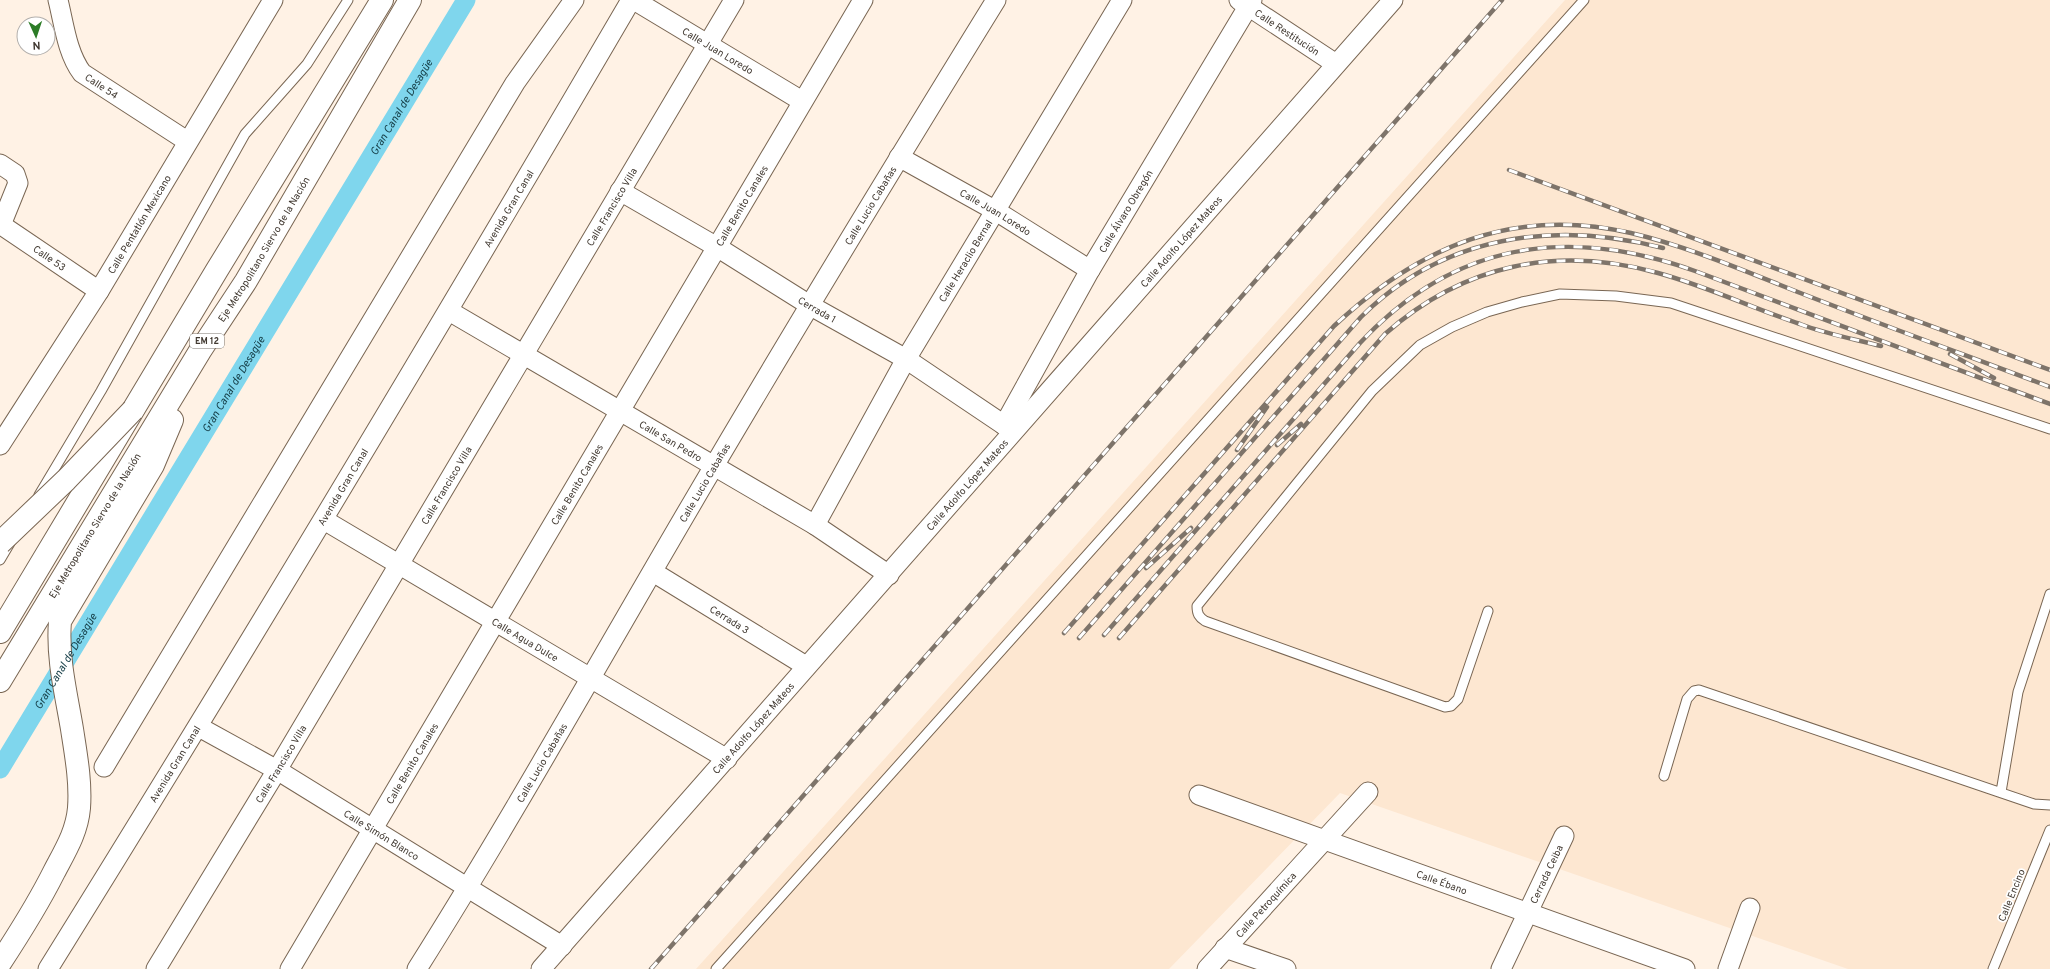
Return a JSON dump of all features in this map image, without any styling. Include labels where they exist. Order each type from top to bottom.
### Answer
[{"type":"highway","name":"EM 12","points":[[0,632],[382,0]]},
{"type":"highway","name":"Eje Metropolitano Siervo de la Nación","points":[[0,681],[200,351],[246,281],[410,0]]},
{"type":"highway","points":[[0,963],[25,924],[74,834],[79,808],[79,782],[72,729],[62,681],[59,640],[60,621],[153,465],[200,351]]},
{"type":"highway","points":[[0,543],[66,480],[133,410]]},
{"type":"street","name":"Calle 54","points":[[58,0],[70,50],[75,64],[82,73],[188,141]]},
{"type":"street","name":"Calle Pentatlón Mexicano","points":[[0,445],[99,291],[272,0]]},
{"type":"street","points":[[104,766],[515,84],[574,0]]},
{"type":"street","name":"Calle Juan Loredo","points":[[632,0],[708,43],[802,101]]},
{"type":"street","name":"Avenida Gran Canal","points":[[48,969],[199,727],[324,520],[449,312],[632,0]]},
{"type":"street","name":"Calle Francisco Villa","points":[[156,969],[277,770],[734,0]]},
{"type":"street","name":"Calle Benito Canales","points":[[290,969],[497,622],[802,101],[863,0]]},
{"type":"street","name":"Calle Lucio Cabañas","points":[[417,969],[469,887],[714,466],[899,157],[996,0]]},
{"type":"street","name":"Calle Heraclio Bernal","points":[[815,525],[906,359],[1122,0]]},
{"type":"street","name":"Calle Adolfo López Mateos","points":[[541,969],[727,759],[806,666],[889,575],[1008,428],[1393,0]]},
{"type":"street","name":"Calle Restitución","points":[[1246,2],[1336,64]]},
{"type":"street","name":"Calle Álvaro Obregón","points":[[1008,428],[1090,270],[1246,2]]},
{"type":"street","name":"Calle Juan Loredo","points":[[899,157],[996,211],[1090,270]]},
{"type":"street","points":[[0,164],[16,174],[18,182],[0,225]]},
{"type":"street","name":"Cerrada 1","points":[[620,191],[717,247],[811,306],[906,359],[1008,428]]},
{"type":"street","name":"Calle 53","points":[[0,225],[99,291]]},
{"type":"street","name":"Calle San Pedro","points":[[449,312],[524,354],[620,412],[815,525],[889,575]]},
{"type":"street","name":"Calle Agua Dulce","points":[[324,520],[727,759]]},
{"type":"street","name":"Cerrada 3","points":[[653,572],[806,666]]},
{"type":"street","name":"Calle Simón Blanco","points":[[199,727],[277,770],[469,887],[562,946]]},
{"type":"street","name":"Calle Petroquímica","points":[[1207,969],[1368,792]]},
{"type":"street","name":"Calle Ébano","points":[[1199,795],[1685,969]]},
{"type":"street","name":"Cerrada Ceiba","points":[[1501,969],[1564,836]]},
{"type":"street","points":[[1728,969],[1750,908]]},
{"type":"street","points":[[1226,948],[1286,969]]},
{"type":"lane","points":[[0,560],[101,391],[245,134],[307,64],[348,0]]},
{"type":"lane","points":[[716,969],[1584,0]]},
{"type":"lane","points":[[1488,611],[1458,698],[1451,706],[1446,707],[1205,621],[1200,618],[1197,606],[1372,391],[1420,345],[1459,324],[1487,312],[1530,300],[1560,294],[1616,296],[1671,303],[2050,429]]},
{"type":"lane","points":[[2001,792],[2018,692],[2050,594]]},
{"type":"lane","points":[[1664,776],[1687,699],[1694,691],[1699,690],[2034,804],[2050,805]]},
{"type":"lane","name":"Calle Encino","points":[[1993,969],[2050,830]]},
{"type":"shaded area","points":[[1565,0],[2050,0],[2050,969],[1848,969],[1340,793],[1169,969],[696,969]]},
{"type":"waterway","name":"Gran Canal de Desagüe","points":[[0,769],[466,0]]},
{"type":"railway","points":[[651,969],[1502,0]]},
{"type":"railway","points":[[1509,170],[2050,370]]},
{"type":"railway","points":[[1064,633],[1334,326],[1367,298],[1400,274],[1435,254],[1470,239],[1508,229],[1547,225],[1588,226],[1631,233],[1675,245],[2050,387]]},
{"type":"railway","points":[[1079,638],[1361,317],[1393,289],[1427,268],[1464,252],[1502,241],[1541,236],[1581,235],[1622,240],[1663,248]]},
{"type":"railway","points":[[1104,635],[1360,343],[1396,309],[1434,283],[1474,264],[1515,252],[1558,247],[1602,249],[1648,257],[1695,271],[2050,404]]},
{"type":"railway","points":[[1119,638],[1385,334],[1415,310],[1447,291],[1479,277],[1513,267],[1548,262],[1584,261],[1621,265],[1676,278],[1820,331],[1881,346]]},
{"type":"railway","points":[[1950,354],[1994,378]]},
{"type":"railway","points":[[1237,450],[1267,407]]},
{"type":"railway","points":[[1277,445],[1301,424]]},
{"type":"railway","points":[[1146,568],[1191,528]]}]
